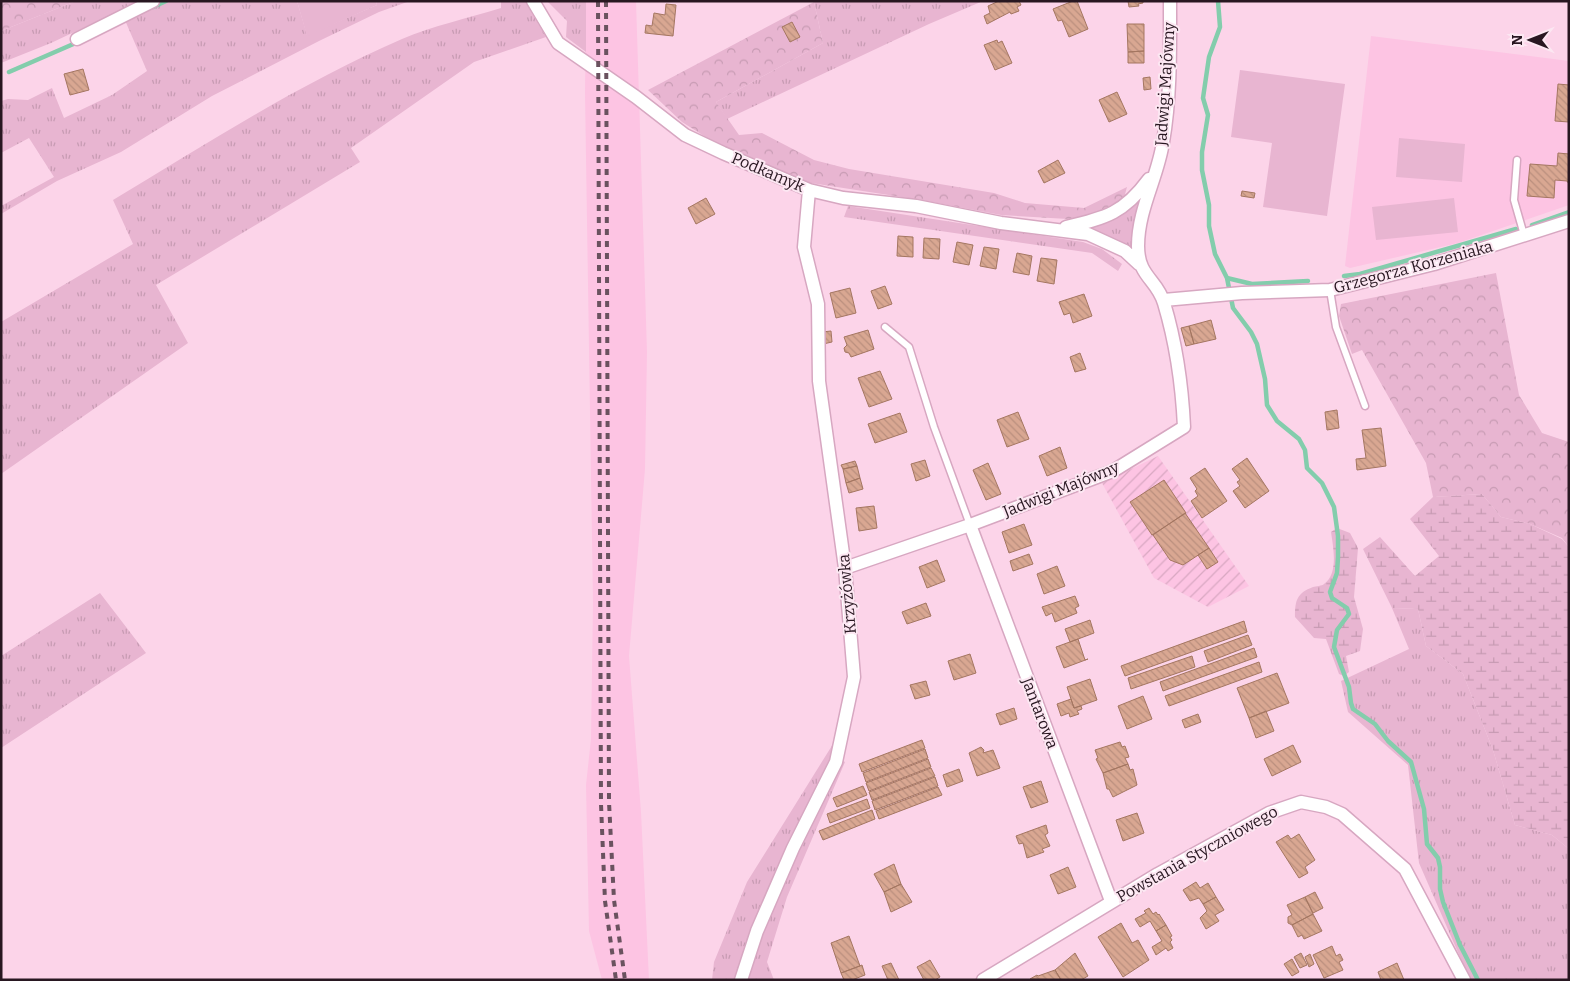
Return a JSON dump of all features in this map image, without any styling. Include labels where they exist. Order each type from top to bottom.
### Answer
[{"type":"street","points":[[77,39],[153,1]]},
{"type":"street","name":"Podkamyk","points":[[533,1],[558,43],[636,97],[685,135],[809,190],[844,198],[916,206],[1002,223],[1058,228],[1088,234],[1125,251],[1139,264]]},
{"type":"street","name":"Jadwigi Majówny","points":[[970,525],[1113,471],[1184,426],[1181,375],[1164,300],[1139,264],[1138,244],[1140,221],[1163,144],[1168,84],[1170,1]]},
{"type":"street","name":"Podkamyk","points":[[1058,228],[1091,222],[1117,212],[1135,198],[1155,171]]},
{"type":"street","name":"Krzyżówka","points":[[741,980],[757,931],[793,848],[836,762],[854,677],[845,568],[819,382],[818,304],[804,247],[809,190]]},
{"type":"street","name":"Grzegorza Korzeniaka","points":[[1164,300],[1210,298],[1242,293],[1330,290],[1434,264],[1569,221]]},
{"type":"street","points":[[845,568],[970,525]]},
{"type":"street","name":"Jantarowa","points":[[970,525],[1111,901]]},
{"type":"street","name":"Powstania Styczniowego","points":[[984,980],[1111,901],[1269,813],[1301,802],[1315,804],[1342,814],[1405,869],[1464,980]]},
{"type":"lane","points":[[1517,160],[1514,200],[1524,235]]},
{"type":"lane","points":[[1330,290],[1336,327],[1365,406]]},
{"type":"lane","name":"Jantarowa","points":[[885,327],[908,347],[934,427],[970,525]]},
{"type":"shaded area","points":[[586,1],[636,1],[647,352],[645,469],[629,656],[641,812],[649,980],[602,980],[589,931],[586,785],[591,739],[593,602],[585,93]]},
{"type":"shaded area","points":[[1371,36],[1569,61],[1569,205],[1458,243],[1350,268],[1345,266]]},
{"type":"shaded area","points":[[1158,456],[1249,586],[1208,607],[1154,578],[1102,483]]},
{"type":"green space","points":[[1,1],[76,1],[1,31]]},
{"type":"green space","points":[[76,1],[140,1],[51,43],[1,63],[1,31]]},
{"type":"green space","points":[[162,1],[297,1],[307,35],[377,5],[376,1],[410,1],[379,12],[212,96],[121,152],[57,181],[1,214],[1,206],[54,177],[29,138],[1,153],[1,101],[8,99],[28,100],[52,88],[64,118],[112,95],[147,71],[124,18]]},
{"type":"green space","points":[[297,1],[376,1],[377,5],[307,36]]},
{"type":"green space","points":[[501,1],[528,1],[531,12],[546,37],[474,62],[351,148],[360,162],[156,285],[188,343],[1,474],[1,322],[133,244],[113,200],[291,94],[364,56],[414,34],[501,8]]},
{"type":"green space","points":[[547,1],[586,1],[586,52],[566,37],[567,21]]},
{"type":"green space","points":[[983,1],[929,24],[727,119],[716,102],[823,43],[814,2]]},
{"type":"green space","points":[[814,2],[823,43],[716,102],[739,135],[762,133],[814,160],[849,169],[994,193],[1025,203],[1084,208],[1127,187],[1124,198],[1085,220],[1001,215],[921,200],[811,183],[723,148],[682,122],[648,90]]},
{"type":"green space","points":[[1240,70],[1345,84],[1327,216],[1263,207],[1272,143],[1231,137]]},
{"type":"green space","points":[[1399,138],[1465,144],[1462,182],[1396,177]]},
{"type":"green space","points":[[1142,195],[1132,247],[1128,248],[1084,229],[1116,216]]},
{"type":"green space","points":[[1454,198],[1458,232],[1376,240],[1372,207]]},
{"type":"green space","points":[[848,206],[1083,242],[1102,249],[1122,264],[1118,271],[1092,253],[844,217]]},
{"type":"green space","points":[[1496,273],[1519,395],[1542,433],[1569,442],[1569,547],[1562,538],[1530,524],[1501,517],[1482,494],[1433,497],[1426,463],[1362,350],[1352,354],[1339,316],[1341,304]]},
{"type":"green space","points":[[1482,494],[1501,517],[1530,524],[1562,539],[1569,547],[1569,849],[1552,835],[1515,825],[1493,750],[1463,674],[1426,646],[1418,609],[1392,608],[1363,549],[1380,537],[1415,576],[1439,556],[1410,519],[1433,497]]},
{"type":"green space","points":[[1337,528],[1350,533],[1358,548],[1354,597],[1363,629],[1360,651],[1346,656],[1349,672],[1344,676],[1339,674],[1326,639],[1314,638],[1295,617],[1296,602],[1300,595],[1308,589],[1323,585],[1332,574],[1334,560],[1331,532]]},
{"type":"green space","points":[[100,593],[146,653],[1,748],[1,656]]},
{"type":"green space","points":[[1392,608],[1418,609],[1426,646],[1463,674],[1493,750],[1515,825],[1552,835],[1569,849],[1569,980],[1470,980],[1419,863],[1408,765],[1348,712],[1341,681],[1409,649]]},
{"type":"green space","points":[[848,687],[832,765],[735,980],[712,980],[714,962],[747,882],[833,744]]},
{"type":"green space","points":[[840,759],[845,762],[787,897],[767,962],[774,980],[744,980],[757,938]]},
{"type":"building","points":[[999,1],[1019,1],[1021,5],[1017,7],[1019,11],[1011,14],[1010,12],[987,24],[984,16],[990,13],[988,6]]},
{"type":"building","points":[[1077,1],[1088,29],[1069,37],[1062,20],[1058,21],[1053,9]]},
{"type":"building","points":[[1128,1],[1143,1],[1143,3],[1138,4],[1139,6],[1129,7]]},
{"type":"building","points":[[666,4],[676,5],[673,36],[645,33],[646,25],[652,26],[654,13],[665,15]]},
{"type":"building","points":[[792,22],[800,37],[790,42],[782,27]]},
{"type":"building","points":[[1127,24],[1144,24],[1144,51],[1128,52]]},
{"type":"building","points":[[997,40],[998,43],[1002,41],[1012,63],[995,70],[984,45]]},
{"type":"building","points":[[1144,51],[1144,63],[1128,63],[1128,52]]},
{"type":"building","points":[[83,69],[89,90],[70,95],[64,74]]},
{"type":"building","points":[[1150,77],[1151,89],[1144,90],[1143,78]]},
{"type":"building","points":[[1558,84],[1569,85],[1569,122],[1555,121]]},
{"type":"building","points":[[1117,92],[1127,114],[1109,122],[1099,100]]},
{"type":"building","points":[[1558,153],[1569,154],[1569,184],[1567,181],[1555,180],[1554,198],[1527,196],[1530,164],[1557,166]]},
{"type":"building","points":[[1058,160],[1065,173],[1044,183],[1038,171]]},
{"type":"building","points":[[1242,191],[1255,193],[1254,198],[1241,196]]},
{"type":"building","points":[[706,198],[715,214],[696,224],[688,208]]},
{"type":"building","points":[[898,236],[913,237],[913,257],[897,256]]},
{"type":"building","points":[[924,238],[940,239],[939,259],[923,258]]},
{"type":"building","points":[[957,242],[973,245],[969,265],[953,262]]},
{"type":"building","points":[[984,247],[999,249],[996,269],[980,266]]},
{"type":"building","points":[[1017,253],[1032,256],[1029,275],[1013,272]]},
{"type":"building","points":[[1041,258],[1057,260],[1054,284],[1037,281]]},
{"type":"building","points":[[885,286],[892,304],[878,309],[871,291]]},
{"type":"building","points":[[850,288],[856,313],[836,318],[830,293]]},
{"type":"building","points":[[1084,294],[1092,316],[1073,323],[1070,313],[1064,315],[1059,302]]},
{"type":"building","points":[[1211,320],[1216,339],[1194,344],[1189,326]]},
{"type":"building","points":[[1189,326],[1194,344],[1186,346],[1181,328]]},
{"type":"building","points":[[868,330],[874,349],[851,357],[849,353],[845,352],[844,348],[847,345],[844,337]]},
{"type":"building","points":[[831,331],[832,342],[823,344],[822,332]]},
{"type":"building","points":[[1080,353],[1086,369],[1075,372],[1070,357]]},
{"type":"building","points":[[880,371],[892,399],[869,407],[858,378]]},
{"type":"building","points":[[1337,410],[1339,428],[1327,430],[1325,412]]},
{"type":"building","points":[[1018,412],[1029,439],[1007,447],[997,420]]},
{"type":"building","points":[[900,413],[907,432],[875,443],[868,424]]},
{"type":"building","points":[[1381,428],[1386,466],[1357,470],[1356,459],[1366,458],[1362,430]]},
{"type":"building","points":[[1060,447],[1067,468],[1047,476],[1039,456]]},
{"type":"building","points":[[1247,458],[1269,491],[1245,508],[1233,491],[1240,486],[1237,482],[1240,480],[1232,469]]},
{"type":"building","points":[[925,460],[930,476],[916,481],[911,464]]},
{"type":"building","points":[[855,461],[857,466],[843,469],[841,465]]},
{"type":"building","points":[[988,463],[1001,494],[986,500],[973,470]]},
{"type":"building","points":[[857,466],[860,478],[846,483],[843,469]]},
{"type":"building","points":[[1205,468],[1227,501],[1202,518],[1191,501],[1198,496],[1195,491],[1197,489],[1190,478]]},
{"type":"building","points":[[860,478],[863,489],[849,493],[846,483]]},
{"type":"building","points":[[1164,480],[1186,513],[1152,535],[1130,502]]},
{"type":"building","points":[[874,506],[877,528],[859,531],[856,508]]},
{"type":"building","points":[[1185,513],[1209,548],[1183,565],[1170,560],[1153,535]]},
{"type":"building","points":[[1024,524],[1032,545],[1009,553],[1002,532]]},
{"type":"building","points":[[1209,548],[1218,562],[1207,569],[1198,555]]},
{"type":"building","points":[[1029,554],[1033,564],[1013,571],[1010,561]]},
{"type":"building","points":[[937,560],[945,581],[927,588],[919,567]]},
{"type":"building","points":[[1057,566],[1065,586],[1044,594],[1037,574]]},
{"type":"building","points":[[1075,596],[1079,606],[1075,608],[1077,613],[1055,622],[1052,613],[1046,616],[1042,607]]},
{"type":"building","points":[[926,603],[931,616],[907,624],[902,612]]},
{"type":"building","points":[[1090,620],[1094,633],[1070,642],[1065,629]]},
{"type":"building","points":[[1244,621],[1247,632],[1125,676],[1121,666]]},
{"type":"building","points":[[1248,635],[1252,645],[1208,662],[1204,651]]},
{"type":"building","points":[[1078,639],[1085,660],[1088,659],[1064,668],[1056,647]]},
{"type":"building","points":[[1254,648],[1257,657],[1163,691],[1160,682]]},
{"type":"building","points":[[970,654],[976,673],[954,680],[948,661]]},
{"type":"building","points":[[1192,656],[1195,667],[1131,689],[1128,678]]},
{"type":"building","points":[[1259,662],[1262,672],[1169,706],[1165,696]]},
{"type":"building","points":[[1277,673],[1289,703],[1249,718],[1237,688]]},
{"type":"building","points":[[1090,679],[1097,700],[1074,708],[1067,687]]},
{"type":"building","points":[[926,681],[930,695],[915,699],[910,685]]},
{"type":"building","points":[[1143,696],[1152,719],[1127,729],[1118,706]]},
{"type":"building","points":[[1071,699],[1074,708],[1081,706],[1082,709],[1077,711],[1079,714],[1070,717],[1069,713],[1061,716],[1057,704]]},
{"type":"building","points":[[1014,708],[1017,719],[1000,725],[996,714]]},
{"type":"building","points":[[1266,711],[1274,731],[1256,738],[1249,718]]},
{"type":"building","points":[[1198,714],[1201,722],[1185,728],[1182,720]]},
{"type":"building","points":[[922,740],[925,748],[862,772],[859,764]]},
{"type":"building","points":[[1120,742],[1122,747],[1125,746],[1129,757],[1125,758],[1128,764],[1103,773],[1096,759],[1098,758],[1095,750]]},
{"type":"building","points":[[1293,745],[1301,762],[1272,776],[1264,759]]},
{"type":"building","points":[[981,747],[984,750],[983,753],[993,750],[1000,768],[977,776],[969,753]]},
{"type":"building","points":[[925,749],[928,758],[866,782],[863,773]]},
{"type":"building","points":[[928,759],[931,767],[869,791],[866,783]]},
{"type":"building","points":[[1128,764],[1130,770],[1133,769],[1137,785],[1113,797],[1109,789],[1107,789],[1103,773]]},
{"type":"building","points":[[931,768],[935,776],[872,800],[869,792]]},
{"type":"building","points":[[959,769],[963,781],[947,787],[943,775]]},
{"type":"building","points":[[935,777],[938,786],[875,810],[872,801]]},
{"type":"building","points":[[1041,781],[1048,802],[1031,808],[1023,787]]},
{"type":"building","points":[[863,786],[867,795],[837,807],[833,798]]},
{"type":"building","points":[[938,787],[942,795],[879,819],[876,811]]},
{"type":"building","points":[[867,799],[870,808],[830,823],[827,814]]},
{"type":"building","points":[[872,810],[875,819],[823,840],[819,831]]},
{"type":"building","points":[[1137,813],[1144,833],[1123,841],[1116,820]]},
{"type":"building","points":[[1046,825],[1048,833],[1045,835],[1050,846],[1042,849],[1044,852],[1027,858],[1023,843],[1019,844],[1016,836]]},
{"type":"building","points":[[1299,834],[1315,860],[1305,867],[1308,873],[1299,878],[1276,842],[1288,835],[1291,839]]},
{"type":"building","points":[[894,864],[901,884],[884,892],[874,874]]},
{"type":"building","points":[[1068,867],[1076,887],[1058,894],[1050,875]]},
{"type":"building","points":[[1196,882],[1200,888],[1208,883],[1216,897],[1203,904],[1199,898],[1190,901],[1183,890]]},
{"type":"building","points":[[901,884],[912,902],[891,912],[884,892]]},
{"type":"building","points":[[1315,892],[1323,908],[1313,913],[1305,897]]},
{"type":"building","points":[[1216,897],[1224,910],[1215,915],[1219,921],[1206,929],[1200,918],[1207,911],[1203,904]]},
{"type":"building","points":[[1305,897],[1313,914],[1292,925],[1288,923],[1288,917],[1292,915],[1287,905]]},
{"type":"building","points":[[1149,908],[1153,914],[1156,912],[1159,914],[1166,925],[1156,931],[1150,921],[1140,927],[1135,919],[1146,913],[1144,911]]},
{"type":"building","points":[[1313,914],[1322,931],[1304,939],[1302,935],[1298,937],[1292,925]]},
{"type":"building","points":[[1121,923],[1132,943],[1138,940],[1149,960],[1123,977],[1098,937]]},
{"type":"building","points":[[1166,925],[1172,936],[1170,937],[1172,940],[1170,942],[1173,948],[1168,951],[1166,948],[1156,955],[1152,947],[1162,941],[1156,931]]},
{"type":"building","points":[[849,936],[860,966],[841,973],[831,943]]},
{"type":"building","points":[[1332,946],[1336,956],[1340,954],[1343,960],[1339,962],[1343,970],[1324,978],[1313,955]]},
{"type":"building","points":[[1075,953],[1088,976],[1081,980],[1061,980],[1055,970]]},
{"type":"building","points":[[1301,953],[1307,965],[1300,968],[1294,957]]},
{"type":"building","points":[[1310,954],[1314,964],[1309,967],[1305,957]]},
{"type":"building","points":[[1292,959],[1299,972],[1292,976],[1284,964]]},
{"type":"building","points":[[930,960],[940,977],[935,980],[924,980],[917,967]]},
{"type":"building","points":[[891,963],[899,980],[888,980],[882,966]]},
{"type":"building","points":[[1397,963],[1404,980],[1381,980],[1378,972]]},
{"type":"building","points":[[862,965],[865,975],[852,980],[844,980],[841,973]]},
{"type":"building","points":[[1055,970],[1061,980],[1030,979],[1037,975]]},
{"type":"waterway","points":[[153,7],[166,1]]},
{"type":"waterway","points":[[1218,1],[1220,27],[1209,57],[1203,98],[1208,115],[1202,152],[1202,170],[1209,205],[1209,226],[1215,254],[1227,278],[1233,308],[1251,332],[1257,344],[1265,379],[1267,405],[1277,421],[1299,439],[1305,450],[1307,468],[1322,483],[1334,507],[1338,536],[1338,557],[1337,573],[1330,592],[1332,598],[1347,608],[1349,614],[1337,630],[1334,647],[1349,687],[1351,703],[1353,709],[1375,724],[1388,741],[1411,762],[1424,809],[1427,844],[1438,858],[1440,889],[1443,902],[1460,945],[1478,980]]},
{"type":"waterway","points":[[9,72],[78,42]]},
{"type":"waterway","points":[[1532,225],[1569,212]]},
{"type":"waterway","points":[[1344,276],[1360,274],[1516,229]]},
{"type":"waterway","points":[[1227,278],[1252,284],[1308,281]]},
{"type":"railway","points":[[598,1],[601,804],[605,901],[616,980]]},
{"type":"railway","points":[[606,1],[609,802],[614,900],[625,980]]}]
